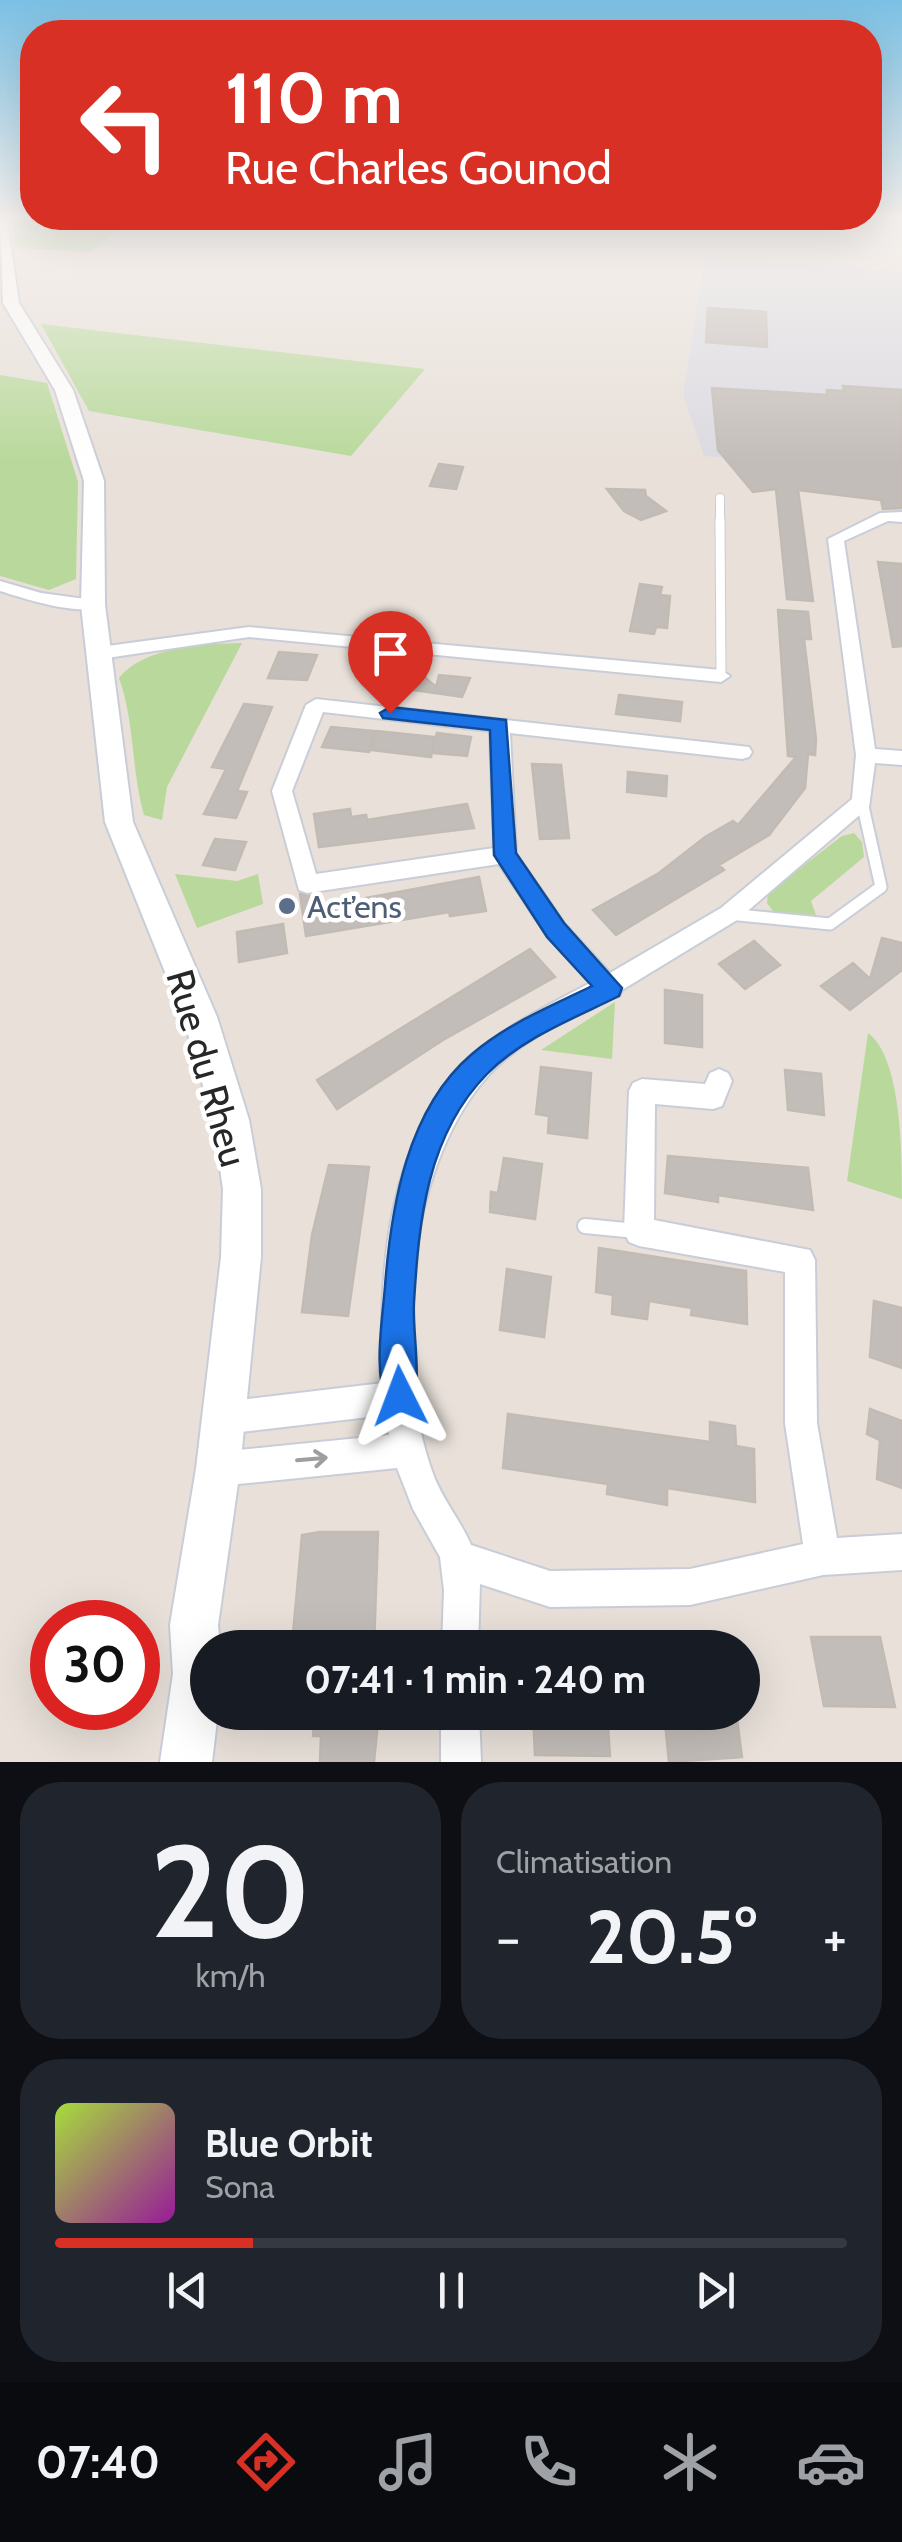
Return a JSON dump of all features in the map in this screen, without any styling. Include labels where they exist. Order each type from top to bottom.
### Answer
[{"type":"street","name":"Rue du Rheu","points":[[11,299],[64,390],[94,481],[93,605],[120,822],[200,1017],[231,1120],[240,1172],[241,1256],[218,1470],[194,1625],[198,1674],[186,1762]]},
{"type":"street","points":[[460,1630],[459,1558],[425,1497],[406,1450],[400,1396],[396,1339],[404,1232],[419,1162],[452,1096],[480,1063],[520,1034],[610,988],[729,914],[862,802],[866,754],[836,539],[886,516],[902,518]]},
{"type":"street","points":[[0,586],[38,598],[93,605]]},
{"type":"street","points":[[100,653],[250,632],[721,676]]},
{"type":"street","points":[[505,855],[307,884],[282,791],[316,705],[742,752]]},
{"type":"street","points":[[500,725],[505,855],[556,930],[610,988]]},
{"type":"street","points":[[866,754],[902,758]]},
{"type":"street","points":[[719,1081],[713,1097],[642,1091],[639,1232],[800,1260],[801,1422],[823,1556]]},
{"type":"street","points":[[223,1418],[400,1396]]},
{"type":"street","points":[[218,1470],[406,1450]]},
{"type":"street","points":[[459,1558],[550,1590],[690,1587],[823,1556],[902,1552]]},
{"type":"street","points":[[460,1730],[461,1762]]},
{"type":"lane","points":[[720,498],[721,676]]},
{"type":"lane","points":[[729,914],[830,924],[880,886],[862,802]]},
{"type":"lane","points":[[585,1226],[639,1232]]},
{"type":"shaded area","points":[[698,299],[902,299],[902,472],[704,456],[683,395]]},
{"type":"green space","points":[[41,324],[425,369],[351,456],[89,411]]},
{"type":"green space","points":[[0,375],[47,383],[78,482],[76,579],[49,590],[0,576]]},
{"type":"green space","points":[[242,643],[167,787],[162,820],[144,815],[119,678],[130,667],[159,653]]},
{"type":"green space","points":[[854,833],[862,842],[864,857],[811,901],[816,915],[775,914],[767,903],[768,893],[842,836]]},
{"type":"green space","points":[[175,874],[237,881],[258,874],[263,904],[197,928]]},
{"type":"green space","points":[[615,1002],[612,1059],[541,1050]]},
{"type":"green space","points":[[868,1033],[888,1063],[894,1085],[902,1199],[847,1181]]},
{"type":"building","points":[[708,308],[766,312],[767,347],[706,342]]},
{"type":"building","points":[[843,386],[902,390],[902,508],[883,509],[881,500],[798,490],[813,601],[787,599],[776,489],[753,492],[718,450],[712,388],[827,395],[827,390],[844,391]]},
{"type":"building","points":[[439,464],[463,467],[456,489],[430,486]]},
{"type":"building","points":[[607,489],[645,490],[646,496],[666,511],[641,520],[624,511]]},
{"type":"building","points":[[878,562],[902,564],[902,646],[893,647]]},
{"type":"building","points":[[640,584],[662,587],[660,595],[670,596],[667,628],[656,627],[654,634],[630,631]]},
{"type":"building","points":[[778,610],[808,612],[811,639],[804,639],[816,739],[815,755],[808,754],[805,788],[769,835],[719,865],[724,870],[616,935],[593,910],[659,873],[705,837],[733,821],[738,825],[796,757],[788,756]]},
{"type":"building","points":[[279,652],[317,655],[307,680],[268,678]]},
{"type":"building","points":[[399,655],[436,687],[439,675],[470,678],[462,697],[392,687]]},
{"type":"building","points":[[619,695],[682,702],[680,721],[616,714]]},
{"type":"building","points":[[244,704],[272,707],[237,791],[247,792],[236,818],[204,814],[226,769],[212,767]]},
{"type":"building","points":[[331,727],[374,731],[369,752],[322,747]]},
{"type":"building","points":[[376,731],[435,737],[431,757],[371,750]]},
{"type":"building","points":[[437,733],[471,737],[467,756],[432,753]]},
{"type":"building","points":[[532,764],[561,765],[569,838],[540,839]]},
{"type":"building","points":[[628,772],[667,776],[666,796],[627,792]]},
{"type":"building","points":[[467,804],[474,828],[319,847],[314,814],[350,809],[351,817],[366,815],[367,820]]},
{"type":"building","points":[[215,839],[246,842],[235,870],[203,865]]},
{"type":"building","points":[[479,877],[486,911],[450,916],[449,912],[306,936],[300,894],[311,896],[318,907]]},
{"type":"building","points":[[283,924],[287,953],[239,962],[237,932]]},
{"type":"building","points":[[882,938],[902,943],[902,970],[850,1010],[821,986],[853,963],[870,979]]},
{"type":"building","points":[[754,941],[780,965],[745,989],[719,964]]},
{"type":"building","points":[[530,949],[555,977],[443,1040],[337,1109],[317,1080]]},
{"type":"building","points":[[665,990],[702,995],[702,1047],[665,1043]]},
{"type":"building","points":[[541,1067],[591,1073],[587,1138],[548,1133],[549,1116],[536,1114]]},
{"type":"building","points":[[785,1070],[821,1074],[824,1115],[788,1110]]},
{"type":"building","points":[[668,1156],[808,1168],[813,1210],[718,1195],[718,1202],[665,1193]]},
{"type":"building","points":[[504,1158],[542,1164],[535,1219],[490,1212],[491,1192],[498,1193]]},
{"type":"building","points":[[329,1165],[369,1167],[348,1316],[302,1312],[312,1235]]},
{"type":"building","points":[[599,1248],[746,1271],[747,1324],[691,1315],[692,1308],[649,1301],[647,1319],[612,1314],[613,1295],[596,1292]]},
{"type":"building","points":[[507,1269],[551,1277],[544,1337],[500,1330]]},
{"type":"building","points":[[874,1301],[902,1308],[902,1368],[870,1357]]},
{"type":"building","points":[[870,1409],[902,1421],[902,1488],[877,1479],[880,1440],[867,1434]]},
{"type":"building","points":[[508,1414],[710,1442],[710,1422],[735,1426],[736,1446],[754,1449],[755,1502],[667,1488],[667,1505],[607,1494],[608,1484],[503,1468]]},
{"type":"building","points":[[378,1532],[375,1630],[293,1630],[302,1535]]},
{"type":"building","points":[[811,1637],[880,1637],[895,1707],[824,1706]]},
{"type":"building","points":[[314,1730],[377,1730],[374,1762],[320,1762],[321,1736],[313,1736]]},
{"type":"building","points":[[534,1730],[608,1730],[610,1756],[535,1755]]},
{"type":"building","points":[[666,1730],[738,1730],[742,1757],[669,1762]]},
{"type":"place","name":"Act’ens","points":[[287,906]]},
{"type":"route","points":[[390,713],[500,725],[505,855],[556,930],[610,988],[520,1034],[480,1063],[452,1096],[419,1162],[404,1232],[396,1339],[400,1396]]}]
